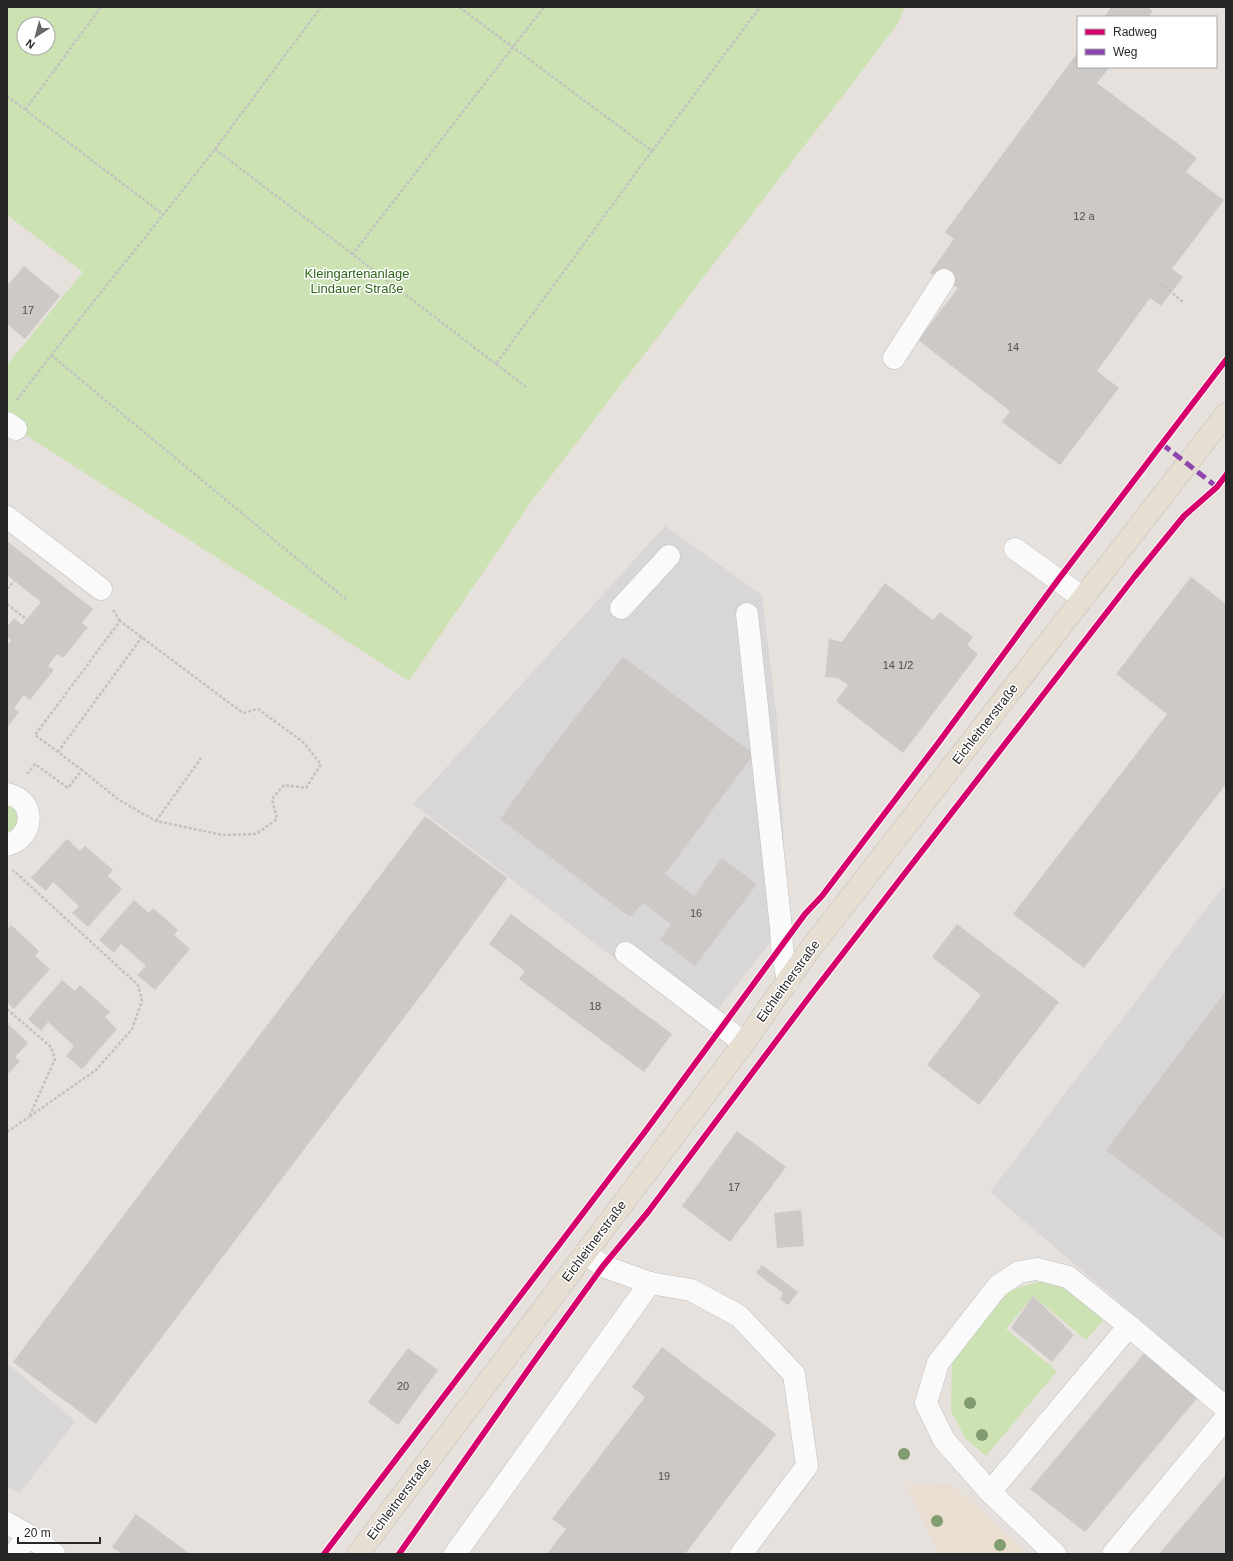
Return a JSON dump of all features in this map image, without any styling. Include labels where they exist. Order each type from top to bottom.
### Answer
[{"type":"main road","name":"Eichleitnerstraße","points":[[358,1554],[744,1043],[807,953],[1083,598],[1223,425]]},
{"type":"street","points":[[894,358],[944,280]]},
{"type":"street","points":[[7,517],[101,589]]},
{"type":"street","points":[[1015,549],[1083,598]]},
{"type":"street","points":[[621,608],[669,556]]},
{"type":"street","points":[[748,614],[782,948],[788,982]]},
{"type":"street","points":[[8,794],[17,798],[23,803],[29,819],[23,836],[16,842],[9,855]]},
{"type":"street","points":[[626,953],[744,1043]]},
{"type":"street","points":[[585,1253],[603,1266],[650,1283],[691,1290],[739,1316],[794,1374],[807,1466],[741,1554]]},
{"type":"street","points":[[1055,1554],[990,1492],[944,1440],[926,1403],[938,1363],[998,1286],[1019,1272],[1037,1269],[1068,1277],[1129,1326],[1226,1408]]},
{"type":"street","points":[[455,1554],[650,1283]]},
{"type":"street","points":[[990,1492],[1129,1326]]},
{"type":"street","points":[[1113,1554],[1226,1418]]},
{"type":"street","points":[[7,1523],[28,1535],[54,1554]]},
{"type":"street","points":[[15,1554],[28,1535]]},
{"type":"path","points":[[25,110],[101,7]]},
{"type":"path","points":[[16,402],[51,355],[164,215],[215,149],[321,7]]},
{"type":"path","points":[[459,7],[652,151]]},
{"type":"path","points":[[352,255],[544,7]]},
{"type":"path","points":[[496,364],[652,151],[760,7]]},
{"type":"path","points":[[7,96],[164,215]]},
{"type":"path","points":[[215,149],[526,387]]},
{"type":"path","points":[[1161,284],[1183,302]]},
{"type":"path","points":[[51,355],[348,601]]},
{"type":"path","points":[[7,589],[14,581]]},
{"type":"path","points":[[7,604],[27,620]]},
{"type":"path","points":[[120,621],[142,638],[243,712],[258,709],[302,741],[320,764],[306,788],[284,785],[272,800],[277,819],[256,834],[223,835],[156,821],[119,800],[35,735],[120,621]]},
{"type":"path","points":[[58,752],[142,638]]},
{"type":"path","points":[[156,821],[201,758]]},
{"type":"path","points":[[8,794],[35,764],[68,788],[82,770]]},
{"type":"path","points":[[7,1132],[96,1070],[132,1029],[142,1001],[138,985],[17,874],[9,855]]},
{"type":"path","points":[[7,1009],[51,1047],[55,1059],[29,1117]]},
{"type":"shaded area","points":[[665,526],[762,595],[777,720],[788,920],[704,1027],[413,804]]},
{"type":"shaded area","points":[[1226,883],[1226,1393],[990,1192]]},
{"type":"shaded area","points":[[7,1363],[75,1421],[20,1493],[7,1487]]},
{"type":"shaded area","points":[[951,1484],[1028,1554],[939,1554],[907,1486]]},
{"type":"green space","name":"Kleingartenanlage Lindauer Straße","points":[[7,7],[905,7],[897,25],[531,502],[409,681],[7,423],[7,365],[83,272],[7,215]]},
{"type":"green space","points":[[7,804],[15,810],[18,820],[16,827],[7,833]]},
{"type":"green space","points":[[1047,1279],[1064,1287],[1104,1320],[1086,1340],[1033,1296],[1006,1329],[1057,1371],[986,1456],[966,1439],[951,1412],[952,1362],[997,1303],[1012,1290]]},
{"type":"building","points":[[1111,7],[1147,7],[1153,11],[1149,16],[1105,16]]},
{"type":"building","points":[[1077,53],[1077,68],[1109,68],[1097,83],[1197,158],[1186,172],[1224,200],[1172,269],[1183,277],[1161,306],[1150,298],[1097,371],[1119,388],[1060,465],[1002,422],[1010,411],[918,340],[958,288],[930,273],[954,239],[945,232]]},
{"type":"building","points":[[24,266],[60,296],[25,339],[7,324],[7,286]]},
{"type":"building","points":[[7,541],[93,609],[82,623],[88,627],[63,658],[57,654],[48,666],[54,670],[30,700],[24,695],[14,708],[19,712],[7,728],[7,646],[11,640],[7,637],[7,627],[14,618],[22,625],[41,602],[7,575]]},
{"type":"building","points":[[1191,577],[1226,604],[1226,784],[1084,968],[1013,914],[1167,714],[1116,674]]},
{"type":"building","points":[[885,583],[933,620],[940,612],[973,637],[967,645],[978,654],[903,753],[836,701],[848,685],[838,678],[825,677],[829,639],[842,642]]},
{"type":"building","points":[[623,657],[754,754],[665,874],[694,896],[722,858],[757,884],[695,966],[660,939],[671,924],[643,903],[630,917],[500,819],[560,737]]},
{"type":"building","points":[[425,816],[507,878],[428,986],[96,1424],[13,1362]]},
{"type":"building","points":[[67,839],[80,851],[85,846],[113,870],[108,876],[122,889],[88,927],[72,913],[79,906],[53,882],[46,891],[31,878]]},
{"type":"building","points":[[134,900],[149,913],[153,908],[178,930],[174,935],[190,949],[155,990],[137,975],[146,966],[121,944],[114,953],[99,940]]},
{"type":"building","points":[[511,914],[672,1034],[644,1072],[519,979],[525,971],[489,944]]},
{"type":"building","points":[[957,924],[1059,1002],[979,1105],[927,1065],[981,995],[932,957]]},
{"type":"building","points":[[11,925],[39,951],[35,956],[50,969],[14,1009],[7,1002],[7,930]]},
{"type":"building","points":[[62,980],[75,991],[80,985],[110,1012],[105,1017],[117,1029],[82,1069],[66,1056],[74,1046],[48,1022],[41,1031],[28,1019]]},
{"type":"building","points":[[1226,991],[1226,1240],[1106,1150]]},
{"type":"building","points":[[7,1023],[28,1043],[15,1057],[20,1061],[7,1075]]},
{"type":"building","points":[[737,1131],[786,1167],[730,1242],[682,1206]]},
{"type":"building","points":[[801,1210],[804,1246],[777,1248],[774,1213]]},
{"type":"building","points":[[762,1265],[798,1292],[788,1305],[780,1299],[783,1293],[756,1273]]},
{"type":"building","points":[[1033,1296],[1074,1335],[1052,1362],[1011,1328]]},
{"type":"building","points":[[662,1347],[776,1434],[685,1554],[547,1554],[566,1529],[552,1519],[645,1397],[632,1387]]},
{"type":"building","points":[[408,1348],[438,1370],[398,1425],[368,1402]]},
{"type":"building","points":[[1146,1351],[1199,1396],[1085,1532],[1030,1489]]},
{"type":"building","points":[[1226,1475],[1226,1554],[1159,1554]]},
{"type":"building","points":[[136,1514],[190,1554],[122,1554],[112,1547]]},
{"type":"marked path","points":[[1162,444],[1217,487]]},
{"type":"cycle path","points":[[324,1554],[647,1129],[805,914],[822,896],[939,742],[1058,580],[1226,360]]},
{"type":"cycle path","points":[[399,1554],[603,1266],[648,1212],[810,996],[1135,576],[1184,516],[1217,487],[1226,475]]}]
